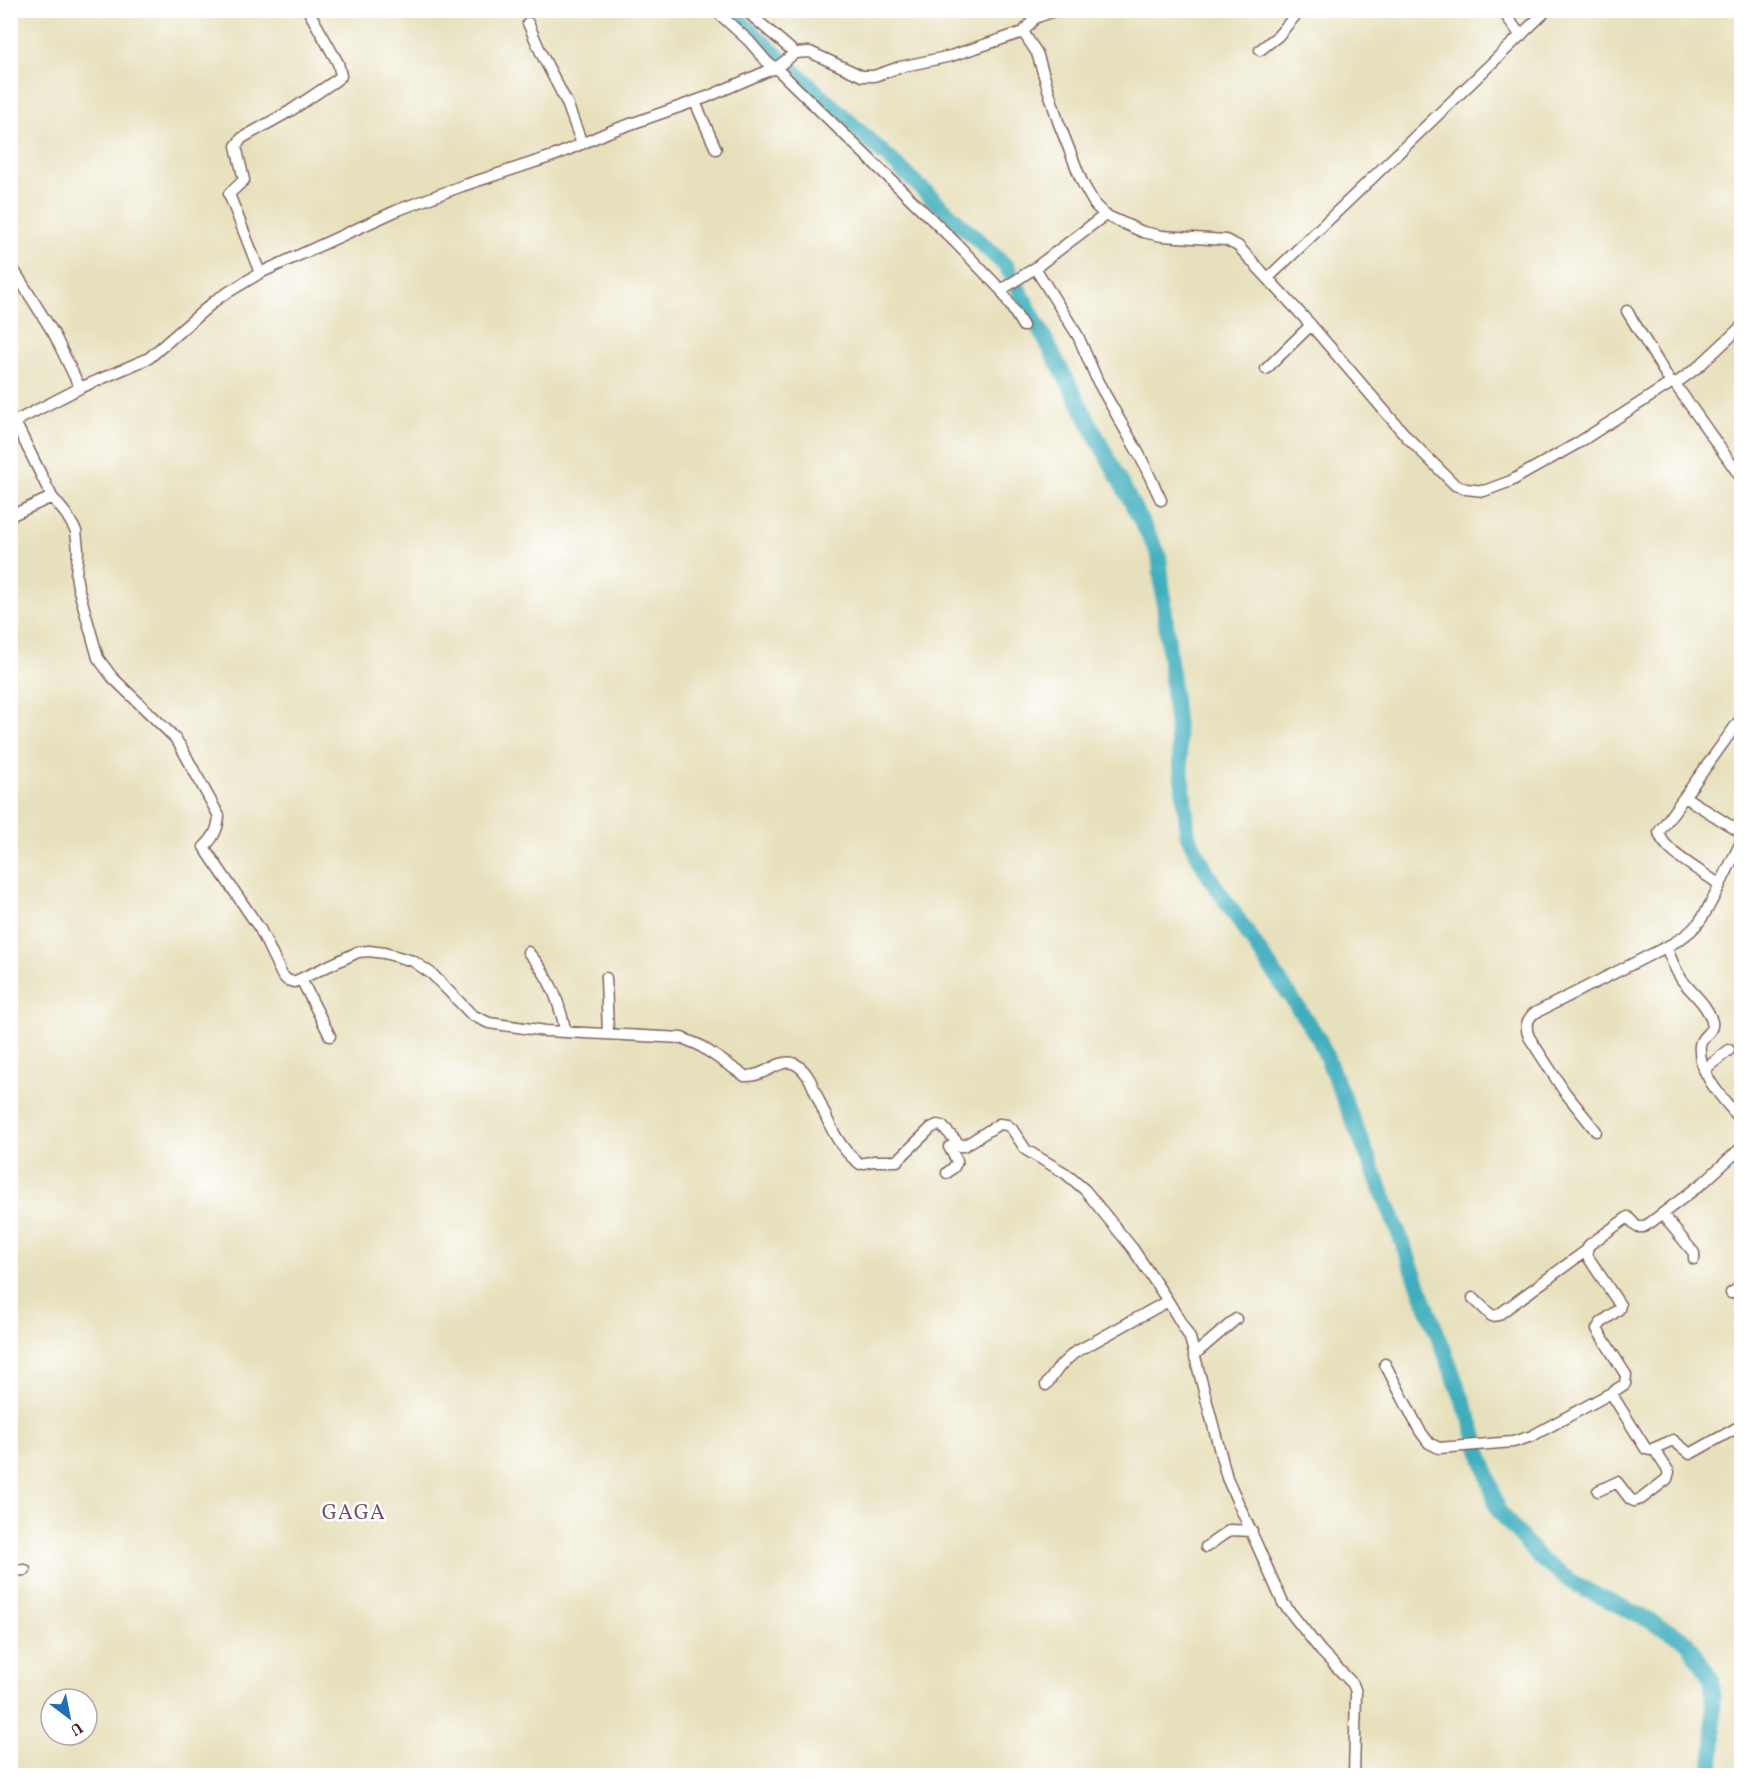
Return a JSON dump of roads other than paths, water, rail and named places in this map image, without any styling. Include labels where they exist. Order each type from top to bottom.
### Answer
[{"type":"street","points":[[260,273],[229,194],[244,180],[236,146],[242,138],[290,111],[341,76],[338,63],[308,10]]},
{"type":"street","points":[[715,10],[749,40],[768,63],[779,66],[1002,289],[1023,326]]},
{"type":"street","points":[[745,10],[794,54]]},
{"type":"street","points":[[961,1146],[942,1126],[937,1125],[897,1161],[873,1161],[860,1164],[853,1159],[834,1134],[807,1074],[797,1066],[786,1062],[779,1063],[759,1075],[745,1076],[682,1038],[566,1032],[481,1020],[472,1015],[424,968],[413,961],[384,953],[358,952],[294,982],[287,980],[282,975],[260,929],[204,847],[212,840],[219,816],[181,747],[175,738],[112,677],[98,658],[78,587],[76,531],[52,497],[13,423],[80,388],[149,358],[217,299],[260,273],[398,210],[556,155],[611,131],[695,102],[779,66],[794,54],[810,52],[862,76],[874,76],[900,67],[951,57],[1023,32],[1035,18],[1057,10]]},
{"type":"street","points":[[1260,50],[1278,36],[1300,10]]},
{"type":"street","points":[[1502,10],[1521,36]]},
{"type":"street","points":[[1268,278],[1546,10]]},
{"type":"street","points":[[528,23],[567,103],[582,144]]},
{"type":"street","points":[[1023,32],[1040,60],[1058,121],[1082,182],[1095,205],[1105,215],[1143,232],[1162,236],[1232,242],[1311,325],[1406,436],[1455,485],[1474,491],[1493,489],[1528,471],[1578,443],[1698,367],[1742,326]]},
{"type":"street","points":[[695,102],[716,149]]},
{"type":"street","points":[[1002,289],[1035,268],[1105,215]]},
{"type":"street","points":[[10,264],[54,334],[80,388]]},
{"type":"street","points":[[1035,268],[1080,341],[1098,382],[1140,456],[1161,500]]},
{"type":"street","points":[[1627,311],[1673,383],[1742,479]]},
{"type":"street","points":[[1266,369],[1311,325]]},
{"type":"street","points":[[10,516],[52,497]]},
{"type":"street","points":[[1720,885],[1681,857],[1660,837],[1659,832],[1742,717]]},
{"type":"street","points":[[1596,1131],[1564,1091],[1529,1037],[1526,1029],[1527,1021],[1533,1014],[1680,940],[1695,929],[1720,885],[1742,838],[1740,832],[1685,796]]},
{"type":"street","points":[[1666,946],[1681,978],[1705,1007],[1713,1024],[1711,1031],[1702,1039],[1700,1046],[1708,1080],[1742,1121]]},
{"type":"street","points":[[528,952],[545,973],[556,993],[566,1032]]},
{"type":"street","points":[[606,978],[608,1034]]},
{"type":"street","points":[[301,979],[330,1036]]},
{"type":"street","points":[[1704,1070],[1729,1050]]},
{"type":"street","points":[[947,1173],[957,1161],[949,1147],[964,1146],[999,1124],[1007,1125],[1012,1128],[1026,1150],[1065,1173],[1085,1190],[1132,1249],[1168,1301],[1190,1338],[1227,1478],[1283,1603],[1321,1651],[1353,1684],[1356,1692],[1354,1776]]},
{"type":"street","points":[[1473,1298],[1492,1316],[1498,1315],[1628,1217],[1637,1227],[1643,1227],[1662,1214],[1704,1182],[1742,1147]]},
{"type":"street","points":[[1662,1214],[1694,1253],[1694,1259]]},
{"type":"street","points":[[1385,1364],[1420,1431],[1429,1443],[1439,1448],[1513,1442],[1532,1436],[1611,1393],[1625,1384],[1626,1375],[1597,1329],[1619,1309],[1620,1305],[1588,1257],[1587,1250]]},
{"type":"street","points":[[1731,1293],[1742,1286]]},
{"type":"street","points":[[1046,1385],[1060,1366],[1074,1353],[1168,1301]]},
{"type":"street","points":[[1194,1355],[1236,1320]]},
{"type":"street","points":[[1611,1393],[1646,1449],[1654,1449],[1673,1440],[1690,1454],[1742,1425]]},
{"type":"street","points":[[1598,1491],[1617,1482],[1634,1501],[1641,1499],[1668,1479],[1669,1472],[1654,1449]]},
{"type":"street","points":[[1206,1547],[1230,1530],[1251,1531]]},
{"type":"street","points":[[10,1571],[25,1570]]},
{"type":"waterway","points":[[728,10],[1007,267],[1159,555],[1188,836],[1210,878],[1319,1039],[1389,1208],[1472,1424],[1498,1510],[1540,1559],[1578,1586],[1687,1641],[1712,1680],[1714,1742],[1711,1776]]},
{"type":"district","name":"GAGA","points":[[354,1513]]}]
